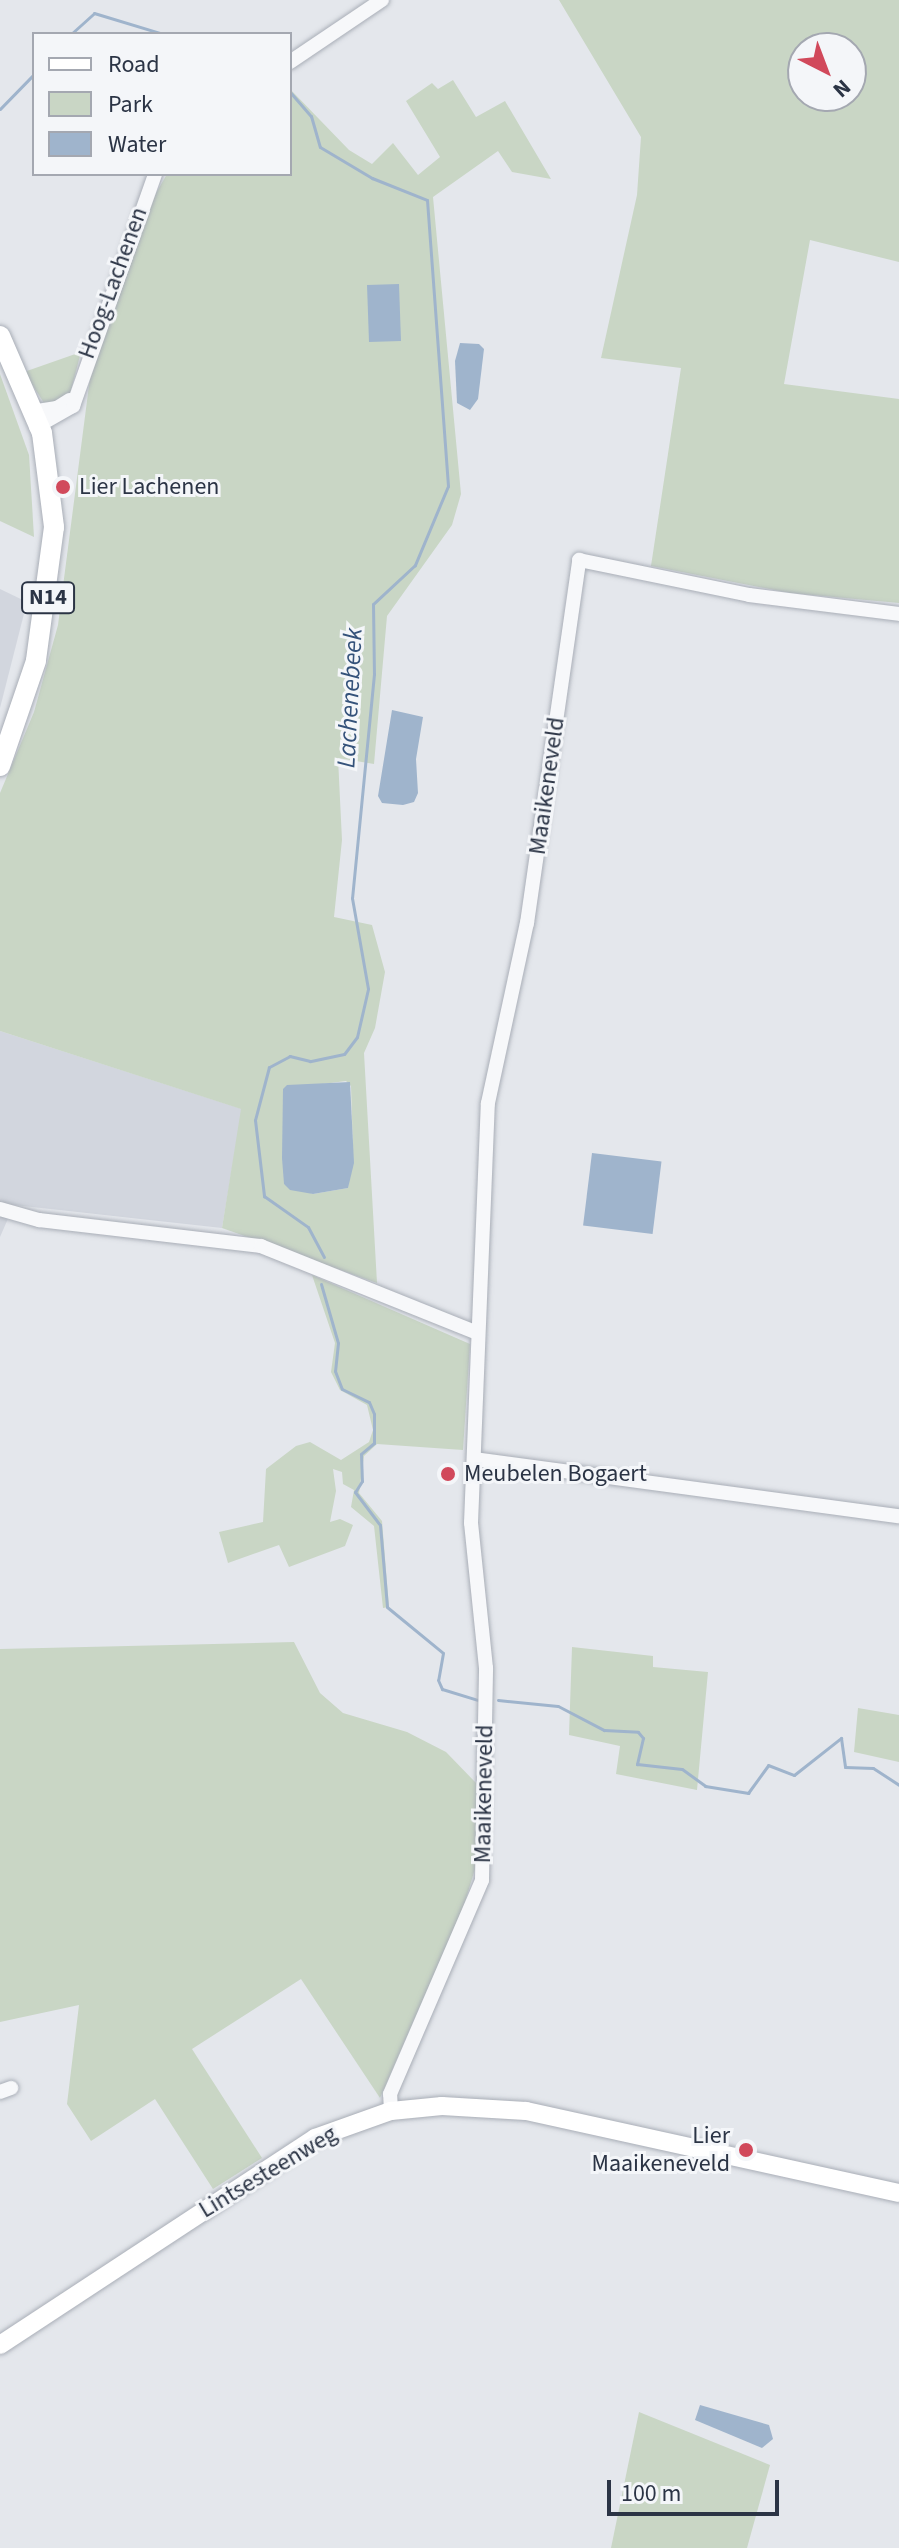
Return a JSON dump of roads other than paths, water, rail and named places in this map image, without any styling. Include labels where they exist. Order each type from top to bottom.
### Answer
[{"type":"main road","name":"N14","points":[[0,336],[13,358],[7,364],[42,433],[53,497],[49,590],[28,691],[0,766]]},
{"type":"main road","name":"N14","points":[[0,734],[19,682],[39,579],[42,506],[31,436],[33,419]]},
{"type":"street","points":[[292,61],[382,0]]},
{"type":"street","name":"Hoog-Lachenen","points":[[33,419],[68,413],[154,176]]},
{"type":"street","name":"Maaikeneveld","points":[[391,2111],[390,2094],[482,1880],[486,1677],[472,1555],[477,1333],[488,1103],[527,923],[579,560],[749,595],[899,614]]},
{"type":"street","points":[[0,1209],[39,1220],[252,1244],[477,1333]]},
{"type":"street","points":[[475,1459],[899,1516]]},
{"type":"street","name":"Lintsesteenweg","points":[[0,2345],[315,2138],[391,2111],[442,2106],[526,2111],[899,2193]]},
{"type":"water","points":[[399,284],[401,341],[369,342],[367,285]]},
{"type":"water","points":[[460,343],[479,344],[484,349],[478,399],[470,410],[457,403],[455,361]]},
{"type":"water","points":[[392,710],[423,717],[416,759],[418,793],[414,802],[403,805],[382,803],[378,796]]},
{"type":"water","points":[[350,1082],[354,1163],[348,1188],[313,1194],[290,1190],[284,1184],[282,1158],[283,1089],[287,1085]]},
{"type":"water","points":[[592,1153],[661,1162],[653,1234],[583,1225]]},
{"type":"water","points":[[700,2405],[769,2425],[773,2439],[762,2448],[695,2420]]},
{"type":"waterway","name":"Lachenebeek","points":[[73,32],[94,13],[156,32]]},
{"type":"waterway","name":"Lachenebeek","points":[[0,109],[32,76]]},
{"type":"waterway","name":"Lachenebeek","points":[[292,94],[311,116],[320,147],[372,178],[427,200],[448,486],[415,565],[373,604],[374,674],[352,898],[368,989],[357,1037],[344,1054],[310,1061],[290,1056],[269,1067],[255,1120],[264,1196],[308,1227],[324,1257]]},
{"type":"waterway","name":"Lachenebeek","points":[[321,1284],[338,1343],[335,1371],[342,1389],[369,1402],[374,1414],[374,1443],[361,1454],[362,1481],[355,1492],[380,1525],[387,1607],[443,1653],[438,1680],[442,1689],[477,1700]]},
{"type":"waterway","name":"Lachenebeek","points":[[498,1700],[558,1706],[604,1730],[638,1732],[643,1738],[637,1764],[682,1769],[705,1786],[748,1793],[768,1765],[794,1775],[841,1738],[845,1767],[873,1768],[899,1785]]},
{"type":"place","name":"Lier Lachenen","points":[[63,487]]},
{"type":"place","name":"Meubelen Bogaert","points":[[448,1474]]},
{"type":"place","name":"Lier Maaikeneveld","points":[[746,2150]]}]
